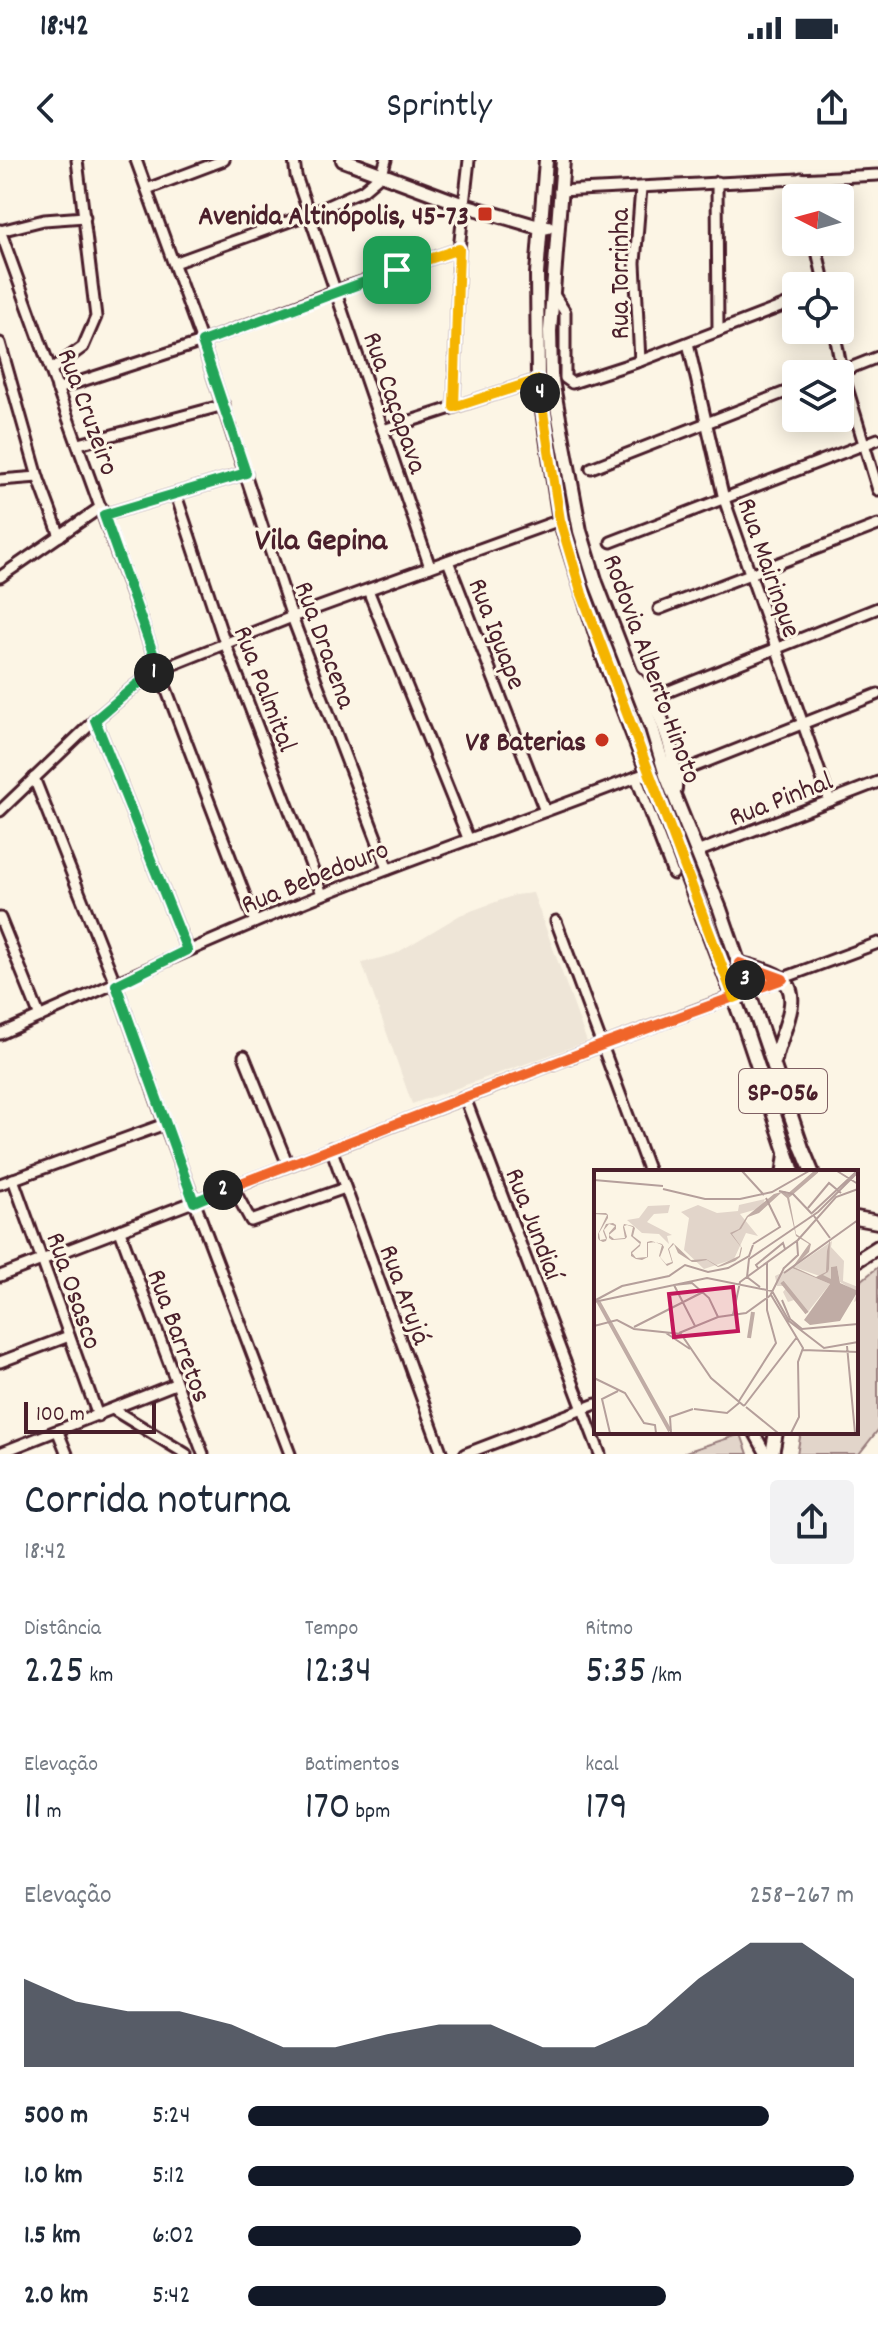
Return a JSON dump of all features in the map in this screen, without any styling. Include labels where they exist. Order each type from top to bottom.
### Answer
[{"type":"main road","points":[[343,160],[464,205],[542,228],[559,225]]},
{"type":"main road","points":[[548,160],[548,185],[559,191]]},
{"type":"main road","name":"Rodovia Alberto Hinoto","points":[[548,160],[536,320],[538,380],[560,520],[603,656],[734,998],[792,1170]]},
{"type":"main road","name":"Rodovia Alberto Hinoto","points":[[563,160],[553,293],[551,375],[580,531],[596,583],[739,963],[811,1170]]},
{"type":"main road","points":[[629,672],[652,698],[660,717],[675,774],[675,796]]},
{"type":"main road","points":[[739,963],[783,979],[789,987],[791,1012],[777,1045],[774,1063]]},
{"type":"main road","points":[[858,1218],[878,1222]]},
{"type":"main road","points":[[858,1260],[878,1247]]},
{"type":"main road","points":[[772,1454],[776,1434]]},
{"type":"street","points":[[51,370],[72,358],[83,347],[96,317],[77,160]]},
{"type":"street","name":"Rua Dracena","points":[[136,160],[224,405],[292,617],[388,869]]},
{"type":"street","points":[[147,189],[224,160]]},
{"type":"street","name":"Rua Caçapava","points":[[294,160],[296,176],[430,567]]},
{"type":"street","points":[[174,263],[309,214],[363,190],[382,174],[386,160]]},
{"type":"street","points":[[454,407],[459,249],[469,160]]},
{"type":"street","points":[[559,191],[878,175]]},
{"type":"street","points":[[801,178],[802,184]]},
{"type":"street","points":[[717,182],[718,331]]},
{"type":"street","name":"Rua Torrinha","points":[[640,361],[635,263],[641,188]]},
{"type":"street","points":[[0,231],[44,220],[85,217]]},
{"type":"street","name":"Rua Cruzeiro","points":[[0,231],[159,670],[255,922]]},
{"type":"street","points":[[57,389],[202,342],[335,291],[459,249]]},
{"type":"street","points":[[553,293],[565,312],[564,368],[568,382],[578,382],[640,361],[782,306]]},
{"type":"street","points":[[0,343],[38,477],[60,536]]},
{"type":"street","name":"Rua Mairinque","points":[[688,343],[724,499],[830,801]]},
{"type":"street","points":[[854,367],[878,357]]},
{"type":"street","points":[[383,430],[538,380]]},
{"type":"street","points":[[591,468],[782,393]]},
{"type":"street","points":[[79,444],[224,405]]},
{"type":"street","points":[[854,416],[878,490]]},
{"type":"street","points":[[611,542],[878,439]]},
{"type":"street","points":[[0,577],[102,511],[176,495],[246,473]]},
{"type":"street","points":[[0,480],[38,477]]},
{"type":"street","name":"Rua Palmital","points":[[176,495],[225,643],[322,894]]},
{"type":"street","points":[[0,811],[95,720],[159,670],[292,617],[560,520]]},
{"type":"street","points":[[659,609],[878,525]]},
{"type":"street","name":"Rua Iguape","points":[[448,561],[545,811]]},
{"type":"street","points":[[368,590],[468,838]]},
{"type":"street","points":[[652,698],[878,608]]},
{"type":"street","points":[[675,774],[878,694]]},
{"type":"street","points":[[95,720],[187,950]]},
{"type":"street","name":"Rua Bebedouro","points":[[0,1034],[116,985],[187,950],[322,894],[649,772]]},
{"type":"street","points":[[636,777],[673,874]]},
{"type":"street","points":[[34,778],[116,985],[165,1124],[290,1454]]},
{"type":"street","name":"Rua Pinhal","points":[[697,852],[878,782]]},
{"type":"street","points":[[0,918],[40,1017]]},
{"type":"street","points":[[556,921],[648,1170]]},
{"type":"street","points":[[1,1273],[120,1231],[602,1045],[878,943]]},
{"type":"street","points":[[244,1056],[288,1165]]},
{"type":"street","name":"Rua Jundiaí","points":[[465,1098],[600,1454]]},
{"type":"street","points":[[0,1184],[165,1124]]},
{"type":"street","name":"Rodovia Alberto Hinoto","points":[[782,1170],[786,1147]]},
{"type":"street","name":"Rua Arujá","points":[[331,1148],[442,1454]]},
{"type":"street","name":"Rua Osasco","points":[[13,1179],[98,1416]]},
{"type":"street","points":[[232,1186],[251,1221],[345,1188]]},
{"type":"street","name":"Rua Barretos","points":[[120,1231],[203,1454]]},
{"type":"street","points":[[0,1362],[69,1336]]},
{"type":"street","points":[[0,1453],[175,1384]]},
{"type":"street","points":[[465,1454],[594,1405]]},
{"type":"street","points":[[114,1410],[186,1454]]},
{"type":"street","points":[[58,1432],[67,1454]]},
{"type":"street","points":[[756,1434],[766,1454]]},
{"type":"shaded area","points":[[533,893],[587,1042],[412,1104],[362,963],[395,954],[460,915],[515,895]]},
{"type":"shaded area","points":[[878,1267],[878,1430],[859,1454],[797,1454],[801,1434],[858,1434],[858,1283]]},
{"type":"shaded area","points":[[741,1434],[748,1454],[685,1452]]},
{"type":"place","name":"Avenida Altinópolis, 45-73","points":[[485,214]]},
{"type":"place","name":"V8 Baterias","points":[[602,740]]},
{"type":"district","name":"Vila Gepina","points":[[321,538]]},
{"type":"route","points":[[397,270],[202,342],[246,473],[104,515],[159,670],[95,720],[187,950],[116,985],[194,1202],[602,1045],[734,998],[783,979],[739,963],[749,992],[734,998],[582,594],[560,520],[538,380],[454,407],[459,249],[397,270]]}]
